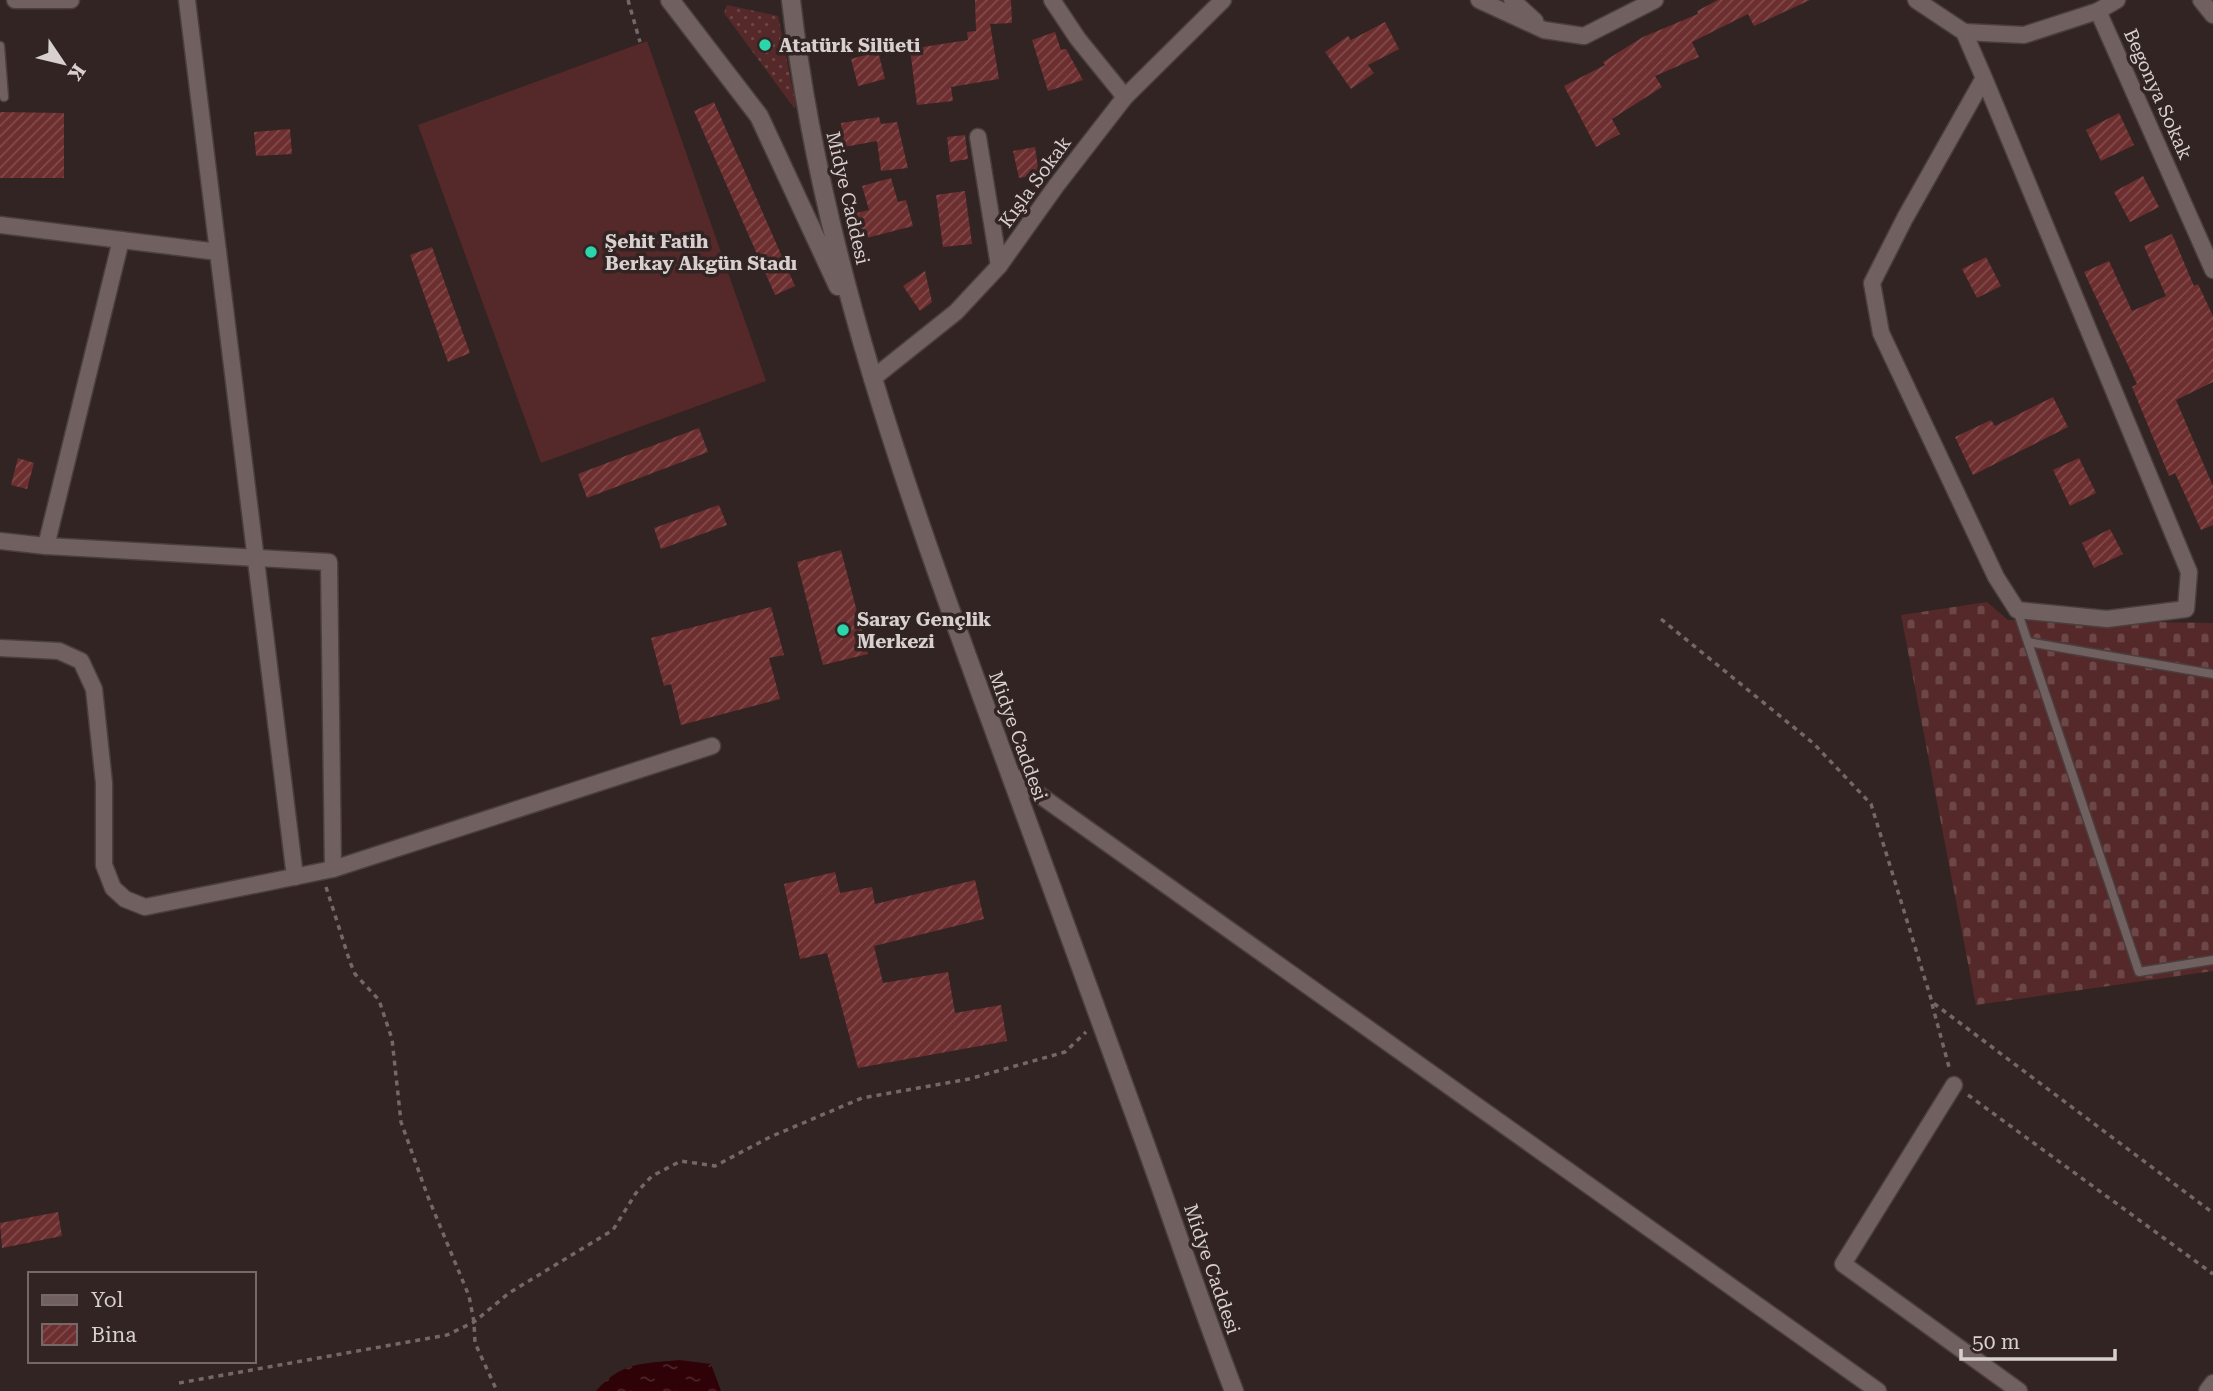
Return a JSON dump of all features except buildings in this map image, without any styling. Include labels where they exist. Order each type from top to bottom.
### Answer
[{"type":"main road","points":[[670,0],[760,116],[855,324]]},
{"type":"main road","name":"Midye Caddesi","points":[[791,0],[820,180],[855,324],[872,379],[926,543],[1234,1391]]},
{"type":"street","points":[[15,0],[71,0]]},
{"type":"street","points":[[187,0],[295,877]]},
{"type":"street","points":[[1052,0],[1078,39],[1125,97]]},
{"type":"street","name":"Kışla Sokak","points":[[872,379],[956,312],[999,266],[1056,186],[1125,97],[1223,0]]},
{"type":"street","points":[[1479,0],[1544,30],[1584,36],[1656,0]]},
{"type":"street","points":[[1513,0],[1544,30]]},
{"type":"street","points":[[1916,0],[1964,32],[2024,35],[2098,11],[2117,0]]},
{"type":"street","points":[[2201,0],[2213,15]]},
{"type":"street","name":"Begonya Sokak","points":[[2098,11],[2213,270]]},
{"type":"street","points":[[1964,32],[2189,572],[2186,609],[2107,619],[2017,610],[1996,577],[1881,334],[1872,284],[1905,218],[1983,78]]},
{"type":"street","points":[[978,137],[999,266]]},
{"type":"street","points":[[0,225],[218,252]]},
{"type":"street","points":[[46,546],[121,240]]},
{"type":"street","points":[[0,541],[329,562],[327,871]]},
{"type":"street","points":[[0,648],[59,651],[81,661],[94,689],[104,783],[104,864],[113,888],[125,899],[145,907],[327,871],[712,746]]},
{"type":"street","points":[[1010,774],[1878,1391]]},
{"type":"street","points":[[1954,1085],[1843,1264],[2019,1391]]},
{"type":"street","points":[[2207,1391],[2213,1383]]},
{"type":"lane","points":[[0,46],[4,97]]},
{"type":"lane","points":[[2017,610],[2139,972],[2213,960]]},
{"type":"lane","points":[[2028,642],[2213,674]]},
{"type":"path","points":[[628,0],[640,42]]},
{"type":"path","points":[[1661,619],[1813,743],[1871,804],[1932,1002],[1954,1085],[2213,1275]]},
{"type":"path","points":[[327,871],[332,902],[350,962],[355,974],[379,1000],[392,1039],[401,1122],[428,1197],[469,1296],[475,1343],[497,1391]]},
{"type":"path","points":[[1932,1002],[2213,1213]]},
{"type":"path","points":[[179,1383],[447,1335],[474,1322],[509,1293],[613,1230],[636,1193],[652,1176],[681,1161],[715,1166],[770,1137],[862,1098],[969,1079],[1065,1052],[1100,1019]]},
{"type":"green space","points":[[727,5],[778,16],[796,106],[794,108],[724,13]]},
{"type":"green space","name":"Şehit Fatih Berkay Akgün Stadı","points":[[647,41],[766,381],[541,463],[418,125]]},
{"type":"green space","points":[[1987,602],[2008,620],[2213,623],[2213,971],[1976,1005],[1901,615]]},
{"type":"water","points":[[679,1360],[711,1364],[721,1391],[596,1391],[624,1369]]},
{"type":"place","name":"Atatürk Silüeti","points":[[765,45]]},
{"type":"place","name":"Şehit Fatih Berkay Akgün Stadı","points":[[591,252]]},
{"type":"place","name":"Saray Gençlik Merkezi","points":[[843,630]]}]
